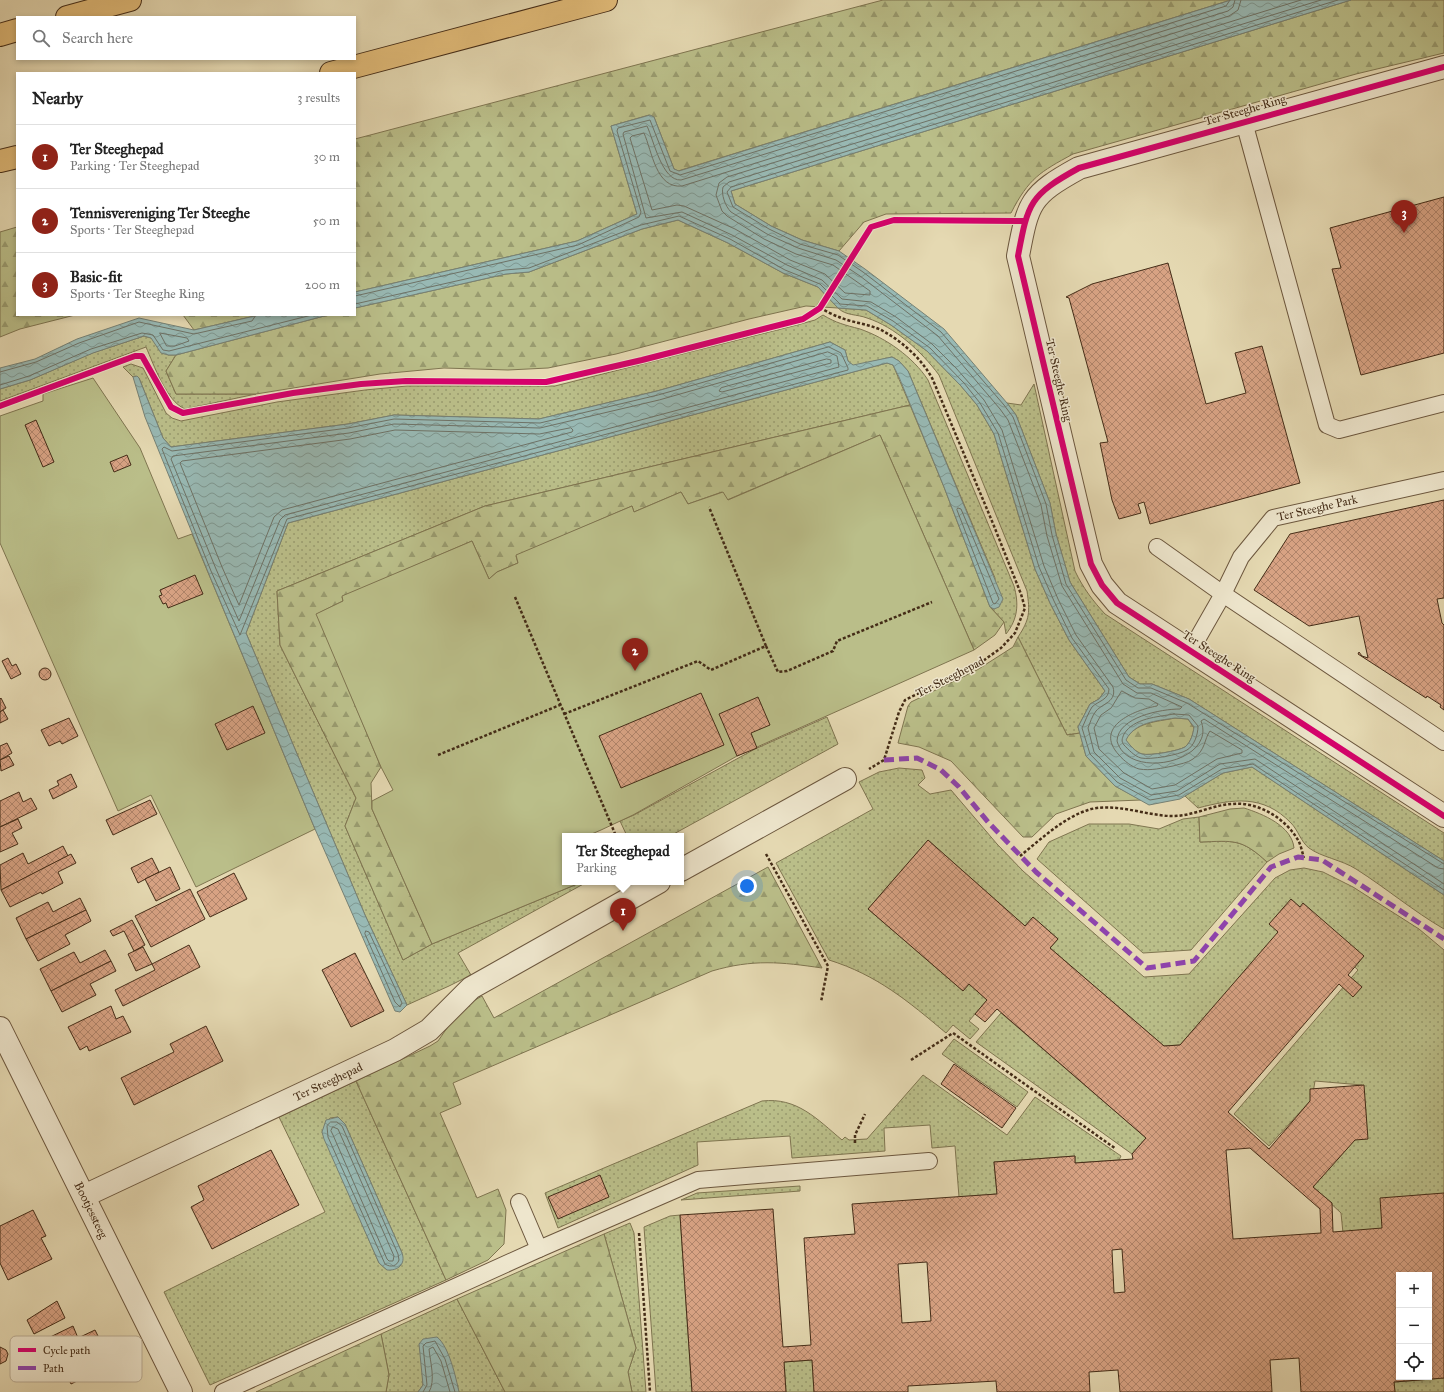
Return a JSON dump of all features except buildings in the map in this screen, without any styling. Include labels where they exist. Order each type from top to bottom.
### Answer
[{"type":"highway","points":[[70,16],[130,0]]},
{"type":"highway","points":[[335,72],[606,0]]},
{"type":"highway","points":[[0,35],[16,30]]},
{"type":"highway","points":[[0,161],[16,157]]},
{"type":"street","name":"Ter Steeghe Ring","points":[[1444,67],[1079,168],[1050,184],[1035,198],[1025,221],[1018,256],[1091,564],[1102,585],[1117,603],[1444,816]]},
{"type":"street","points":[[684,868],[845,779]]},
{"type":"street","name":"Ter Steeghepad","points":[[84,1196],[395,1050],[429,1030],[471,988],[654,885]]},
{"type":"street","name":"Bootjessteeg","points":[[0,1028],[182,1392]]},
{"type":"lane","points":[[1244,122],[1327,425],[1339,430],[1444,403]]},
{"type":"lane","name":"Ter Steeghe Park","points":[[1191,650],[1223,594],[1241,557],[1273,518],[1444,480]]},
{"type":"lane","points":[[1157,548],[1444,742]]},
{"type":"lane","points":[[223,1392],[539,1249],[698,1180],[929,1161]]},
{"type":"lane","points":[[519,1202],[539,1249]]},
{"type":"path","points":[[817,310],[824,301]]},
{"type":"path","points":[[709,507],[778,672],[787,671],[833,651],[837,641],[932,602]]},
{"type":"path","points":[[516,596],[560,705],[615,833]]},
{"type":"path","points":[[564,714],[698,661],[711,670],[766,646]]},
{"type":"path","points":[[438,755],[560,705]]},
{"type":"path","points":[[1020,856],[1071,818],[1089,810],[1115,809],[1172,816],[1196,813],[1232,804],[1251,805],[1272,814],[1288,826],[1299,842],[1304,858]]},
{"type":"path","points":[[753,829],[828,966],[821,1002]]},
{"type":"path","points":[[911,1060],[953,1033],[1116,1149]]},
{"type":"path","points":[[857,1168],[855,1135],[865,1114]]},
{"type":"path","points":[[630,1210],[638,1227],[650,1392]]},
{"type":"green space","points":[[883,0],[1231,0],[678,171],[674,169],[654,117],[649,115],[611,126],[637,214],[577,241],[356,292],[356,139]]},
{"type":"green space","points":[[1351,0],[1444,0],[1444,53],[1356,74],[1073,154],[1036,177],[1017,201],[1011,213],[886,214],[864,222],[839,251],[802,240],[771,226],[735,204],[731,191]]},
{"type":"green space","points":[[678,220],[728,243],[783,273],[818,287],[838,308],[806,306],[749,319],[616,354],[548,368],[508,370],[444,368],[380,374],[256,394],[176,394],[166,371],[176,355],[324,316],[356,316],[356,308],[506,274],[529,272],[642,229]]},
{"type":"green space","points":[[16,227],[16,316],[71,316],[20,329],[0,337],[0,232]]},
{"type":"green space","points":[[838,308],[866,310],[891,325],[927,351],[977,405],[994,434],[1035,569],[1069,640],[1105,691],[1099,699],[1090,704],[1078,727],[1080,733],[1067,735],[1018,637],[1025,625],[1029,610],[1027,591],[939,375],[916,349],[888,327],[863,317],[841,311]]},
{"type":"green space","points":[[823,315],[836,322],[870,333],[889,343],[907,356],[928,380],[1014,586],[1017,599],[1015,617],[1006,634],[1004,622],[990,607],[994,609],[995,578],[908,371],[899,361],[892,357],[853,366],[848,361],[845,350],[830,342],[657,391],[539,419],[394,415],[348,424],[171,447],[163,438],[139,378],[135,376],[133,377],[123,367],[131,364],[143,368],[166,413],[172,418],[181,421],[277,402],[407,386],[555,386],[797,325],[815,320]]},
{"type":"green space","points":[[184,316],[255,316],[194,330]]},
{"type":"green space","points":[[144,336],[151,338],[168,355],[176,355],[166,371],[176,394],[256,394],[185,409],[178,405],[166,391],[146,347],[0,401],[0,389],[30,380],[92,353]]},
{"type":"green space","points":[[887,363],[893,365],[910,405],[485,506],[277,591],[280,645],[356,798],[345,826],[403,960],[432,944],[575,885],[582,885],[458,953],[471,975],[407,1005],[365,915],[246,633],[288,523]]},
{"type":"green space","points":[[93,378],[140,448],[178,539],[192,534],[315,829],[196,887],[151,795],[118,811],[0,543],[0,416],[43,401],[43,394]]},
{"type":"green space","points":[[1034,384],[1075,571],[1092,599],[1105,614],[1444,833],[1444,861],[1189,699],[1152,684],[1140,684],[1129,677],[1070,582],[1056,534],[1050,503],[1016,415],[1007,403],[1021,405]]},
{"type":"green space","points":[[910,405],[944,487],[990,607],[1004,622],[995,635],[974,650],[880,435],[727,500],[722,492],[688,504],[681,492],[634,512],[632,506],[516,556],[518,563],[497,572],[489,579],[472,541],[342,597],[343,601],[317,614],[381,767],[371,783],[372,809],[432,944],[403,960],[345,826],[356,798],[280,645],[277,591],[485,506]]},
{"type":"green space","points":[[880,435],[974,650],[737,756],[633,815],[601,830],[594,833],[562,833],[562,885],[575,885],[432,944],[372,809],[372,801],[393,790],[381,767],[316,614],[343,601],[342,596],[472,541],[489,579],[497,572],[518,563],[516,555],[632,506],[634,512],[681,492],[688,504],[723,492],[728,500]]},
{"type":"green space","points":[[1018,637],[1067,735],[1080,733],[1086,756],[1115,786],[1141,800],[1090,802],[1056,814],[1032,837],[1023,837],[951,761],[919,747],[898,743],[908,706],[911,702],[977,670],[1013,647]]},
{"type":"green space","points":[[827,717],[838,744],[675,833],[626,833],[620,821],[634,815],[755,749]]},
{"type":"green space","points":[[1175,718],[1188,719],[1194,728],[1190,740],[1185,747],[1164,753],[1142,754],[1135,750],[1125,740],[1130,734],[1141,726]]},
{"type":"green space","points":[[1252,767],[1444,895],[1444,929],[1421,915],[1356,869],[1319,854],[1309,848],[1291,823],[1270,807],[1247,801],[1235,801],[1223,802],[1198,808],[1185,796],[1223,773]]},
{"type":"green space","points":[[899,768],[922,770],[925,778],[918,785],[930,794],[951,790],[997,844],[1023,871],[1144,977],[1189,974],[1275,878],[1290,870],[1304,868],[1323,872],[1353,887],[1419,929],[1444,950],[1444,1206],[1384,1235],[1343,1233],[1341,1213],[1311,1185],[1362,1085],[1315,1081],[1312,1099],[1269,1146],[1234,1114],[1358,970],[1297,913],[1180,1045],[1164,1046],[1050,948],[1058,939],[1033,917],[1025,926],[928,840],[868,909],[963,991],[969,984],[987,1000],[969,1021],[979,1029],[970,1039],[953,1025],[946,1033],[905,1000],[877,981],[846,966],[829,960],[776,863],[873,809],[859,782],[879,772]]},
{"type":"green space","points":[[1244,808],[1268,817],[1282,827],[1292,840],[1294,848],[1279,854],[1267,862],[1258,854],[1243,845],[1221,841],[1200,842],[1199,817],[1230,809]]},
{"type":"green space","points":[[1199,817],[1200,842],[1221,841],[1243,845],[1258,854],[1267,862],[1191,950],[1143,953],[1037,859],[1049,842],[1089,824],[1129,824],[1159,829],[1183,819]]},
{"type":"green space","points":[[768,867],[822,968],[780,963],[754,963],[712,971],[453,1083],[461,1104],[440,1113],[477,1198],[498,1189],[506,1210],[504,1244],[488,1260],[446,1280],[356,1081],[438,1041],[461,1008],[482,996],[494,1018]]},
{"type":"green space","points":[[1001,1013],[1146,1138],[1132,1154],[976,1042]]},
{"type":"green space","points":[[954,1039],[1028,1092],[1017,1107],[942,1054]]},
{"type":"green space","points":[[923,1075],[1007,1135],[1035,1097],[1121,1156],[1119,1160],[1075,1163],[1075,1156],[994,1162],[997,1194],[959,1197],[955,1146],[932,1148],[930,1125],[884,1128],[885,1151],[792,1158],[790,1136],[697,1142],[698,1165],[558,1228],[545,1193],[762,1101],[786,1102],[796,1106],[815,1117],[842,1140],[845,1137],[849,1140],[867,1139]]},
{"type":"green space","points":[[356,1081],[446,1280],[210,1385],[164,1292],[325,1212],[279,1117]],"holes":[[[338,1117],[345,1124],[402,1253],[387,1270],[379,1263],[322,1132],[330,1118]]]},
{"type":"green space","points":[[800,1186],[800,1191],[681,1200],[697,1193]]},
{"type":"green space","points":[[680,1215],[692,1392],[656,1392],[644,1227],[670,1216]]},
{"type":"green space","points":[[630,1223],[634,1233],[646,1392],[632,1392],[628,1372],[636,1348],[604,1234]]},
{"type":"green space","points":[[604,1234],[636,1348],[628,1372],[632,1392],[505,1392],[457,1299]]},
{"type":"green space","points":[[457,1299],[505,1392],[459,1392],[449,1357],[440,1340],[423,1375],[423,1385],[418,1392],[386,1392],[389,1375],[381,1334]]},
{"type":"green space","points":[[381,1334],[389,1375],[386,1392],[256,1392]]},
{"type":"green space","points":[[812,1360],[814,1392],[786,1392],[784,1362]]},
{"type":"green space","points":[[1444,1378],[1444,1392],[1395,1392],[1394,1382]]},
{"type":"water","points":[[1231,0],[1351,0],[731,191],[735,204],[771,226],[802,240],[839,251],[944,329],[1007,403],[1016,415],[1050,503],[1056,534],[1070,582],[1129,677],[1140,684],[1152,684],[1189,699],[1444,861],[1444,895],[1252,767],[1223,773],[1180,799],[1149,805],[1115,786],[1086,756],[1078,727],[1090,704],[1099,699],[1105,691],[1069,640],[1035,569],[994,434],[977,405],[927,351],[891,325],[866,310],[838,308],[818,287],[783,273],[728,243],[678,220],[642,229],[529,272],[506,274],[356,308],[356,292],[577,241],[637,214],[611,126],[650,115],[654,117],[674,169],[679,171]],"holes":[[[1175,718],[1188,719],[1194,727],[1189,743],[1181,749],[1170,752],[1142,754],[1135,750],[1126,740],[1130,734],[1140,726],[1161,720]]]},
{"type":"water","points":[[255,316],[324,316],[176,355],[161,353],[151,338],[144,336],[93,353],[30,380],[0,389],[0,368],[35,359],[77,339],[139,318],[194,330]]},
{"type":"water","points":[[830,342],[845,350],[848,361],[853,365],[892,357],[899,361],[908,371],[1003,599],[999,607],[994,609],[990,607],[944,487],[899,377],[893,365],[887,363],[288,523],[246,633],[365,915],[407,1005],[400,1012],[395,1011],[315,829],[208,572],[145,417],[133,377],[137,376],[139,378],[163,438],[171,447],[348,424],[394,415],[539,419],[657,391]]},
{"type":"water","points":[[338,1117],[345,1124],[402,1253],[403,1260],[398,1268],[387,1270],[379,1263],[324,1139],[322,1132],[326,1120]]},
{"type":"water","points":[[437,1337],[445,1347],[454,1371],[459,1392],[418,1392],[423,1385],[419,1344],[423,1339]]},
{"type":"marked path","points":[[884,760],[917,758],[941,770],[959,787],[988,822],[1036,872],[1147,968],[1194,961],[1271,867],[1298,857],[1322,860],[1444,939]]},
{"type":"cycle path","points":[[1444,67],[1079,168],[1050,186],[1041,193],[1034,202],[1025,223],[1018,256],[1091,564],[1102,585],[1117,603],[1444,816]]},
{"type":"cycle path","points":[[0,406],[135,356],[142,356],[171,407],[183,413],[293,393],[361,384],[406,381],[546,382],[642,360],[803,319],[820,308],[871,227],[894,220],[1025,221]]},
{"type":"place","name":"Basic-fit","points":[[1404,233]]},
{"type":"place","name":"Tennisvereniging Ter Steeghe","points":[[635,671]]},
{"type":"place","name":"Ter Steeghepad","points":[[623,931]]}]
